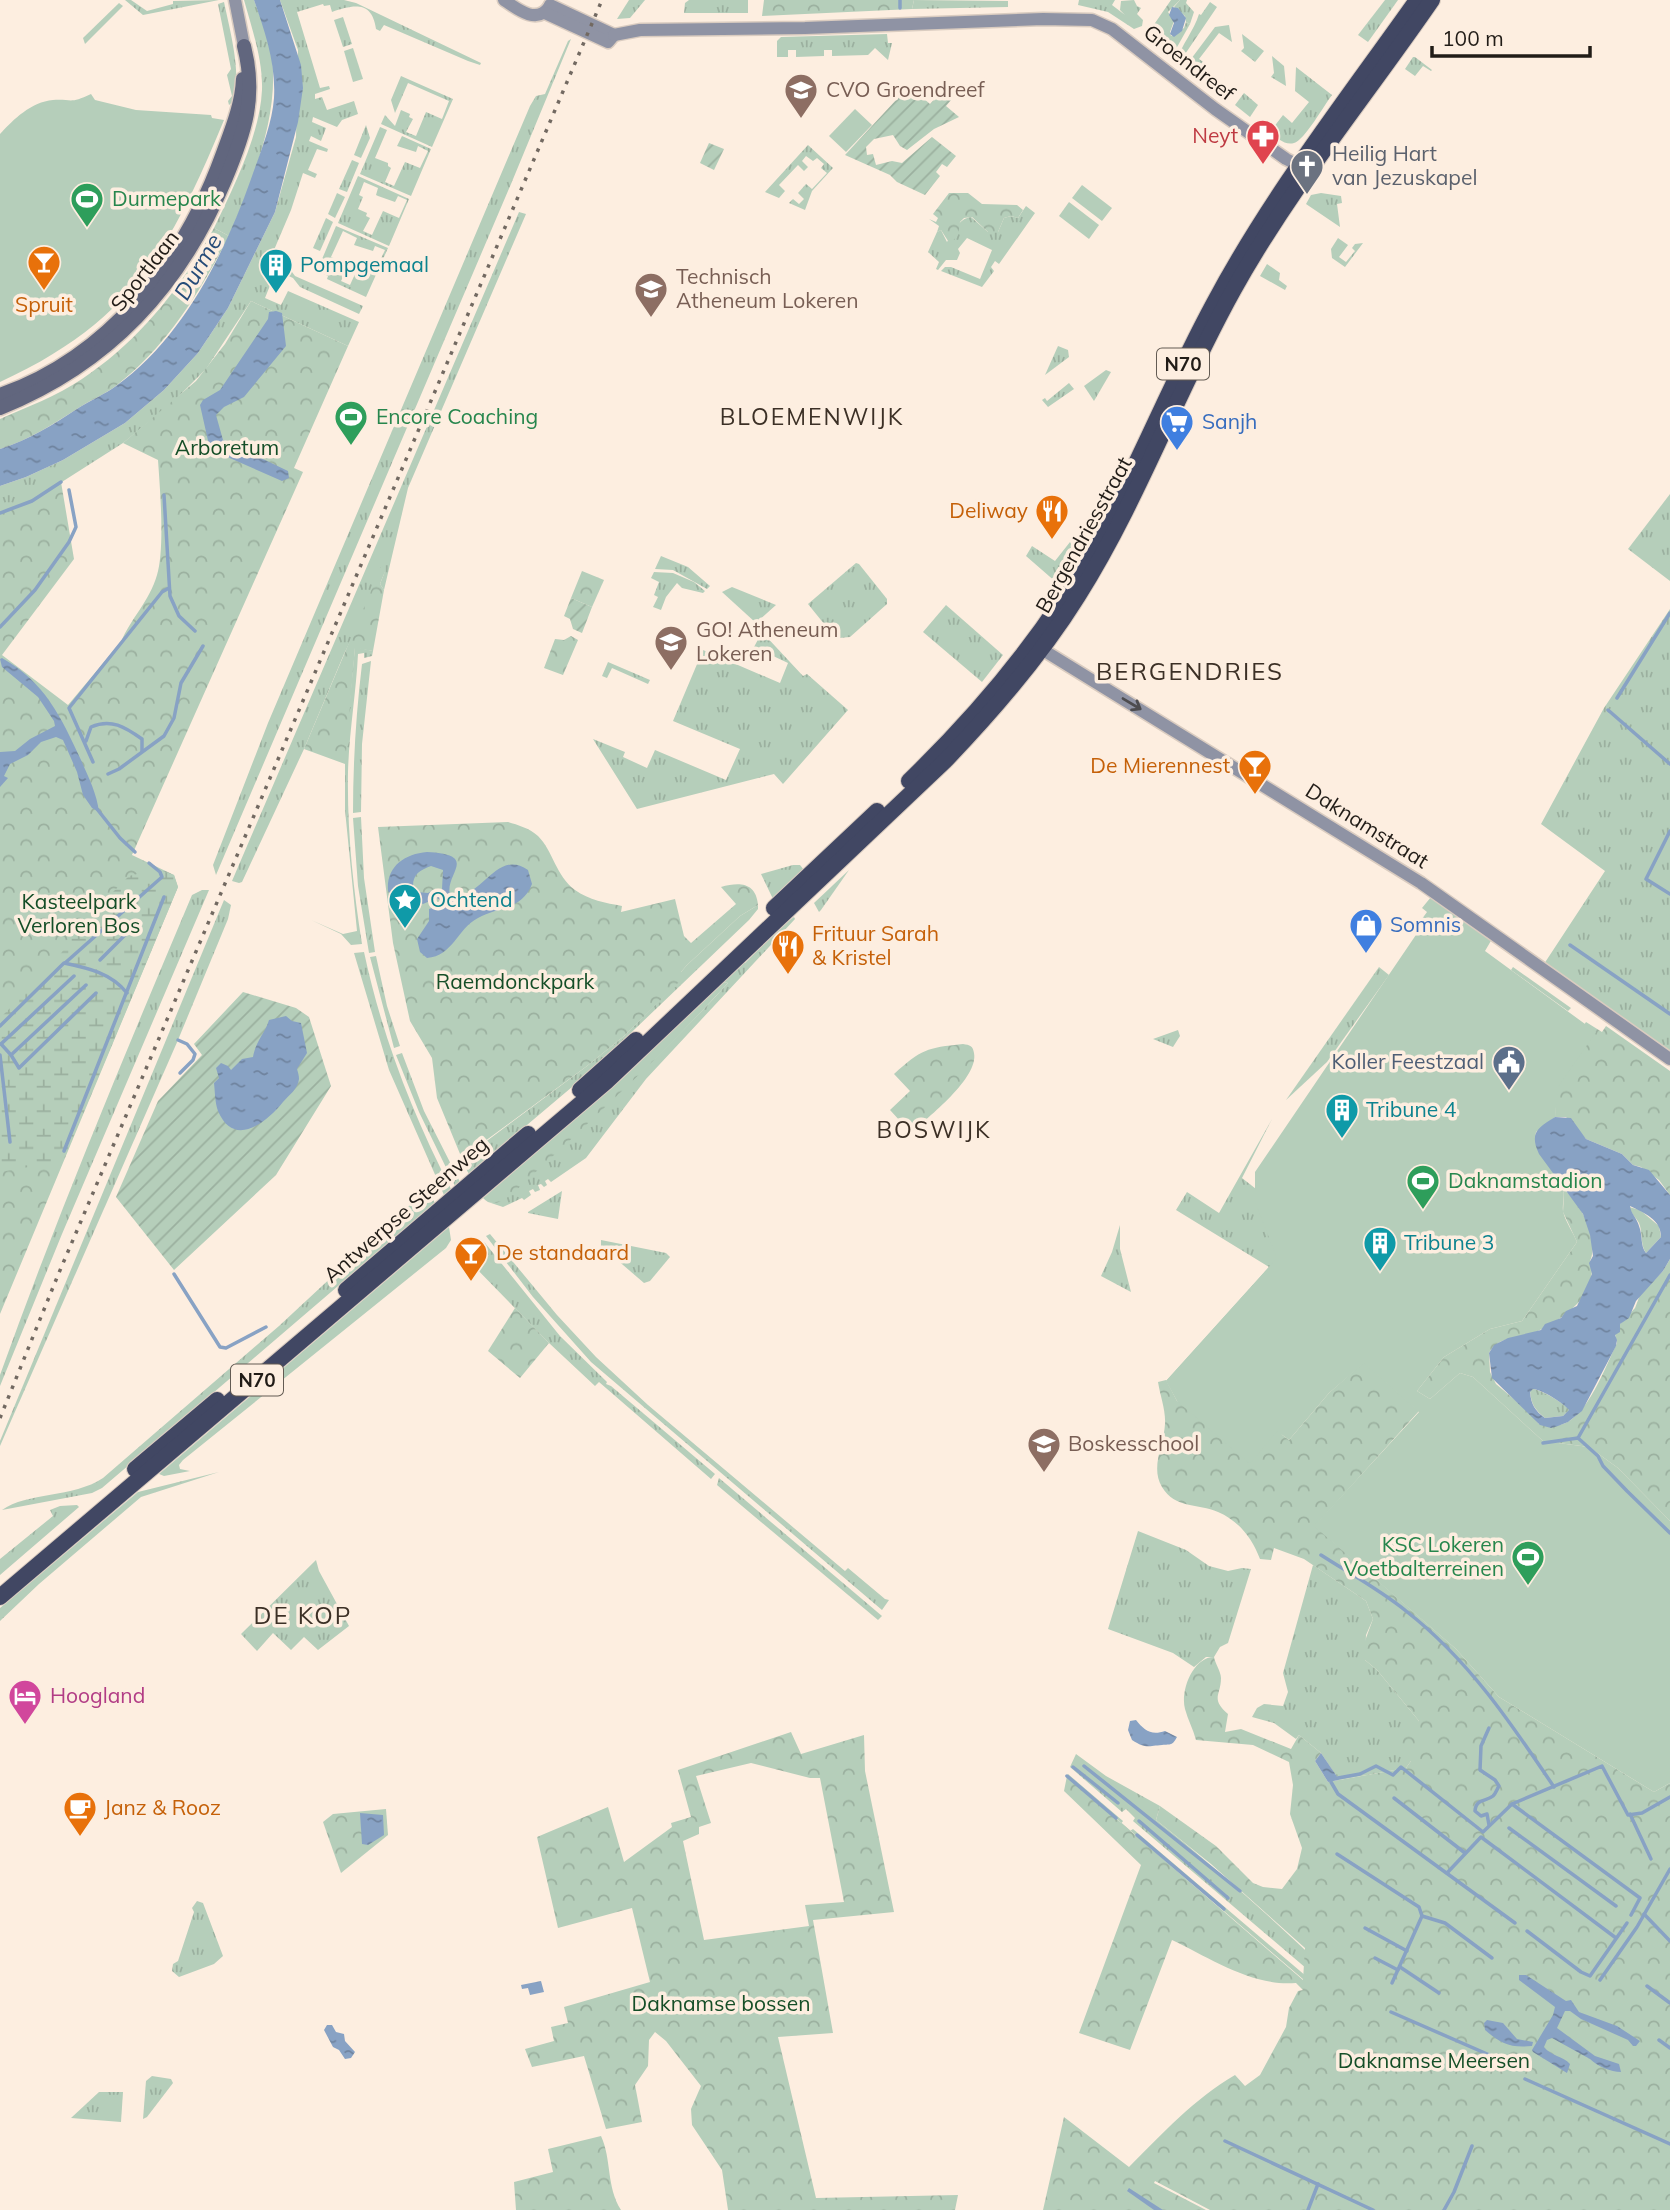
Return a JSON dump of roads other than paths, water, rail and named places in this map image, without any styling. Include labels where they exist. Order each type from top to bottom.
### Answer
[{"type":"main road","name":"N70","points":[[1305,168],[1417,0]]},
{"type":"main road","name":"N70","points":[[1305,168],[1432,0]]},
{"type":"main road","name":"Sportlaan","points":[[0,395],[52,371],[94,342],[128,312],[167,263],[205,199],[229,136],[242,93],[244,46]]},
{"type":"main road","name":"Sportlaan","points":[[0,408],[51,385],[101,352],[143,313],[183,261],[215,204],[248,114],[251,97],[249,65],[244,46]]},
{"type":"main road","name":"Bergendriesstraat","points":[[828,856],[953,737],[1037,646],[1077,597],[1137,488],[1240,279],[1305,168]]},
{"type":"main road","name":"Bergendriesstraat","points":[[798,900],[945,761],[992,711],[1037,646]]},
{"type":"main road","name":"Antwerpse Steenweg","points":[[0,1597],[477,1184],[629,1047],[828,856]]},
{"type":"main road","name":"Antwerpse Steenweg","points":[[477,1184],[606,1082],[798,900]]},
{"type":"main road","name":"Antwerpse Steenweg","points":[[0,1584],[441,1216]]},
{"type":"street","points":[[235,0],[244,46]]},
{"type":"street","points":[[504,0],[529,15],[540,15],[549,6]]},
{"type":"street","name":"Groendreef","points":[[549,6],[611,38],[640,30],[1092,20],[1112,29],[1286,159],[1305,168]]},
{"type":"street","name":"Daknamstraat","points":[[1037,646],[1421,883],[1670,1059]]},
{"type":"water","points":[[254,0],[280,0],[301,65],[303,88],[298,122],[275,212],[228,308],[198,353],[164,390],[125,423],[63,460],[0,486],[0,449],[51,425],[112,389],[140,366],[162,344],[181,319],[214,265],[251,179],[273,108],[271,60]]},
{"type":"water","points":[[1172,7],[1178,8],[1186,18],[1182,31],[1174,37],[1170,34],[1174,23],[1169,15]]},
{"type":"water","points":[[269,312],[282,313],[286,346],[244,397],[224,407],[216,415],[223,440],[288,471],[289,478],[282,481],[216,452],[209,445],[200,405],[203,400],[220,390],[268,319]]},
{"type":"water","points":[[2,658],[41,689],[59,715],[89,779],[99,812],[92,808],[83,795],[77,772],[63,740],[56,737],[41,742],[28,755],[10,764],[4,776],[8,778],[0,787],[0,752],[15,751],[30,739],[55,726],[38,697],[2,667]]},
{"type":"water","points":[[419,853],[444,854],[453,857],[457,862],[449,890],[451,898],[472,891],[498,869],[507,865],[517,865],[528,870],[532,884],[522,899],[509,907],[478,918],[443,952],[427,958],[420,952],[417,939],[429,921],[429,909],[441,905],[442,901],[437,898],[423,904],[415,899],[400,903],[388,891],[393,869],[404,859]],"holes":[[[431,866],[443,870],[442,889],[428,893],[417,892],[413,886],[418,873]]]},
{"type":"water","points":[[286,1016],[301,1023],[307,1053],[297,1069],[297,1086],[260,1124],[241,1130],[233,1128],[225,1122],[217,1108],[214,1083],[219,1078],[216,1068],[221,1063],[231,1070],[242,1059],[253,1057],[269,1020]]},
{"type":"water","points":[[1555,1117],[1571,1118],[1586,1139],[1622,1154],[1633,1165],[1649,1170],[1670,1195],[1670,1259],[1663,1271],[1636,1301],[1629,1318],[1620,1324],[1620,1332],[1615,1335],[1616,1346],[1582,1411],[1568,1422],[1551,1428],[1540,1425],[1492,1378],[1489,1353],[1494,1345],[1508,1338],[1541,1330],[1545,1324],[1561,1318],[1566,1311],[1577,1306],[1592,1274],[1589,1263],[1593,1256],[1590,1235],[1583,1214],[1536,1147],[1537,1131]],"holes":[[[1630,1206],[1651,1217],[1660,1231],[1661,1237],[1646,1253]],[[1533,1389],[1553,1397],[1569,1410],[1563,1416],[1545,1418],[1533,1404],[1530,1392]]]},
{"type":"water","points":[[1136,1720],[1148,1731],[1165,1731],[1177,1737],[1169,1744],[1140,1745],[1132,1740],[1128,1730],[1130,1721]]},
{"type":"water","points":[[1321,1753],[1339,1780],[1328,1782],[1315,1761]]},
{"type":"water","points":[[360,1813],[383,1815],[384,1835],[368,1845],[362,1844]]},
{"type":"water","points":[[1519,1975],[1526,1975],[1566,2001],[1571,2000],[1579,2012],[1617,2026],[1640,2041],[1633,2046],[1628,2040],[1565,2011],[1557,2028],[1595,2056],[1619,2064],[1621,2072],[1600,2066],[1552,2038],[1547,2040],[1544,2047],[1570,2064],[1567,2073],[1533,2052],[1555,2007],[1519,1980]]},
{"type":"water","points":[[541,1981],[544,1992],[530,1995],[528,1988],[522,1989],[521,1985]]},
{"type":"water","points":[[1487,2020],[1503,2023],[1517,2039],[1533,2042],[1532,2046],[1512,2046],[1501,2042],[1485,2030],[1484,2023]]},
{"type":"water","points":[[327,2025],[332,2025],[336,2032],[344,2034],[345,2041],[355,2052],[351,2058],[345,2059],[339,2050],[333,2047],[324,2030]]},
{"type":"water","points":[[1129,2188],[1163,2210],[1154,2210],[1127,2191]]},
{"type":"waterway","points":[[900,0],[900,8]]},
{"type":"waterway","points":[[0,513],[32,501],[61,482]]},
{"type":"waterway","points":[[0,627],[35,590],[69,542],[76,527],[69,490]]},
{"type":"waterway","points":[[164,495],[170,596],[179,616],[195,631]]},
{"type":"waterway","points":[[93,762],[69,708],[162,592],[169,588]]},
{"type":"waterway","points":[[1617,698],[1670,613]]},
{"type":"waterway","points":[[108,774],[164,736],[174,718],[181,683],[203,646]]},
{"type":"waterway","points":[[1608,710],[1670,764]]},
{"type":"waterway","points":[[86,741],[91,727],[111,724],[142,739],[142,751]]},
{"type":"waterway","points":[[97,809],[135,852]]},
{"type":"waterway","points":[[1670,831],[1646,879],[1670,894]]},
{"type":"waterway","points":[[65,963],[162,877],[149,863]]},
{"type":"waterway","points":[[64,1151],[164,897]]},
{"type":"waterway","points":[[100,960],[125,935]]},
{"type":"waterway","points":[[1570,945],[1670,1014]]},
{"type":"waterway","points":[[0,1026],[64,963],[106,976],[127,993]]},
{"type":"waterway","points":[[1,1044],[74,976]]},
{"type":"waterway","points":[[1,1044],[11,1055],[86,985]]},
{"type":"waterway","points":[[11,1055],[19,1068],[96,993]]},
{"type":"waterway","points":[[178,1040],[187,1044],[195,1054],[193,1060],[180,1073]]},
{"type":"waterway","points":[[0,1055],[10,1142]]},
{"type":"waterway","points":[[174,1274],[220,1347],[226,1348],[266,1327]]},
{"type":"waterway","points":[[1578,1438],[1670,1275]]},
{"type":"waterway","points":[[1543,1443],[1578,1438],[1670,1533]]},
{"type":"waterway","points":[[1321,1555],[1396,1603],[1449,1650],[1505,1716],[1554,1787]]},
{"type":"waterway","points":[[1489,1728],[1481,1746],[1480,1770],[1499,1786],[1493,1796],[1477,1804],[1475,1811],[1481,1816],[1487,1814],[1489,1825]]},
{"type":"waterway","points":[[1084,1766],[1240,1891]]},
{"type":"waterway","points":[[1338,1778],[1360,1774],[1376,1766],[1393,1775],[1401,1767],[1483,1832],[1512,1804],[1602,1766],[1628,1815],[1642,1813],[1670,1797]]},
{"type":"waterway","points":[[1073,1767],[1118,1803]]},
{"type":"waterway","points":[[1067,1776],[1116,1818]]},
{"type":"waterway","points":[[1331,1782],[1338,1794],[1515,1923]]},
{"type":"waterway","points":[[1394,1798],[1465,1853]]},
{"type":"waterway","points":[[1512,1804],[1640,1898],[1631,1915]]},
{"type":"waterway","points":[[1630,1814],[1651,1859]]},
{"type":"waterway","points":[[1139,1821],[1228,1898]]},
{"type":"waterway","points":[[1509,1828],[1616,1906]]},
{"type":"waterway","points":[[1137,1835],[1224,1909]]},
{"type":"waterway","points":[[1447,1873],[1481,1837],[1616,1938]]},
{"type":"waterway","points":[[1337,1854],[1419,1907],[1422,1916],[1392,1983]]},
{"type":"waterway","points":[[1600,1980],[1637,1927],[1670,1869]]},
{"type":"waterway","points":[[1644,1914],[1670,1941]]},
{"type":"waterway","points":[[1422,1916],[1445,1923],[1492,1958]]},
{"type":"waterway","points":[[1527,1931],[1590,1976],[1627,1923]]},
{"type":"waterway","points":[[1365,1928],[1407,1951]]},
{"type":"waterway","points":[[1375,1958],[1398,1970]]},
{"type":"waterway","points":[[1400,1967],[1439,1993]]},
{"type":"waterway","points":[[1647,1986],[1670,2003]]},
{"type":"waterway","points":[[1391,2012],[1510,2064]]},
{"type":"waterway","points":[[1659,2040],[1670,2048]]},
{"type":"waterway","points":[[1525,2079],[1670,2144]]},
{"type":"waterway","points":[[1225,2141],[1373,2210]]},
{"type":"waterway","points":[[1444,2210],[1472,2146]]},
{"type":"waterway","points":[[1308,2210],[1318,2184]]},
{"type":"railway","points":[[0,1418],[58,1275],[602,0]]},
{"type":"place","name":"CVO Groendreef","points":[[801,120]]},
{"type":"place","name":"Neyt","points":[[1263,166]]},
{"type":"place","name":"Heilig Hart van Jezuskapel","points":[[1307,196]]},
{"type":"place","name":"Durmepark","points":[[87,229]]},
{"type":"place","name":"Spruit","points":[[44,292]]},
{"type":"place","name":"Pompgemaal","points":[[276,295]]},
{"type":"place","name":"Technisch Atheneum Lokeren","points":[[651,319]]},
{"type":"place","name":"Encore Coaching","points":[[351,447]]},
{"type":"place","name":"Sanjh","points":[[1177,452]]},
{"type":"place","name":"Deliway","points":[[1052,541]]},
{"type":"place","name":"GO! Atheneum Lokeren","points":[[671,672]]},
{"type":"place","name":"De Mierennest","points":[[1255,796]]},
{"type":"place","name":"Ochtend","points":[[405,930]]},
{"type":"place","name":"Somnis","points":[[1366,955]]},
{"type":"place","name":"Frituur Sarah & Kristel","points":[[788,976]]},
{"type":"place","name":"Koller Feestzaal","points":[[1509,1092]]},
{"type":"place","name":"Tribune 4","points":[[1342,1140]]},
{"type":"place","name":"Daknamstadion","points":[[1423,1211]]},
{"type":"place","name":"Tribune 3","points":[[1380,1273]]},
{"type":"place","name":"De standaard","points":[[471,1283]]},
{"type":"place","name":"Boskesschool","points":[[1044,1474]]},
{"type":"place","name":"KSC Lokeren Voetbalterreinen","points":[[1528,1587]]},
{"type":"place","name":"Hoogland","points":[[25,1726]]},
{"type":"place","name":"Janz & Rooz","points":[[80,1838]]},
{"type":"district","name":"BLOEMENWIJK","points":[[812,417]]},
{"type":"district","name":"BERGENDRIES","points":[[1190,672]]},
{"type":"district","name":"BOSWIJK","points":[[934,1130]]},
{"type":"district","name":"DE KOP","points":[[303,1616]]},
{"type":"water label","name":"Durme","points":[[198,267]]},
{"type":"park label","name":"Arboretum","points":[[227,448]]},
{"type":"park label","name":"Kasteelpark Verloren Bos","points":[[79,914]]},
{"type":"park label","name":"Raemdonckpark","points":[[515,982]]},
{"type":"park label","name":"Daknamse bossen","points":[[721,2004]]},
{"type":"park label","name":"Daknamse Meersen","points":[[1434,2061]]}]
